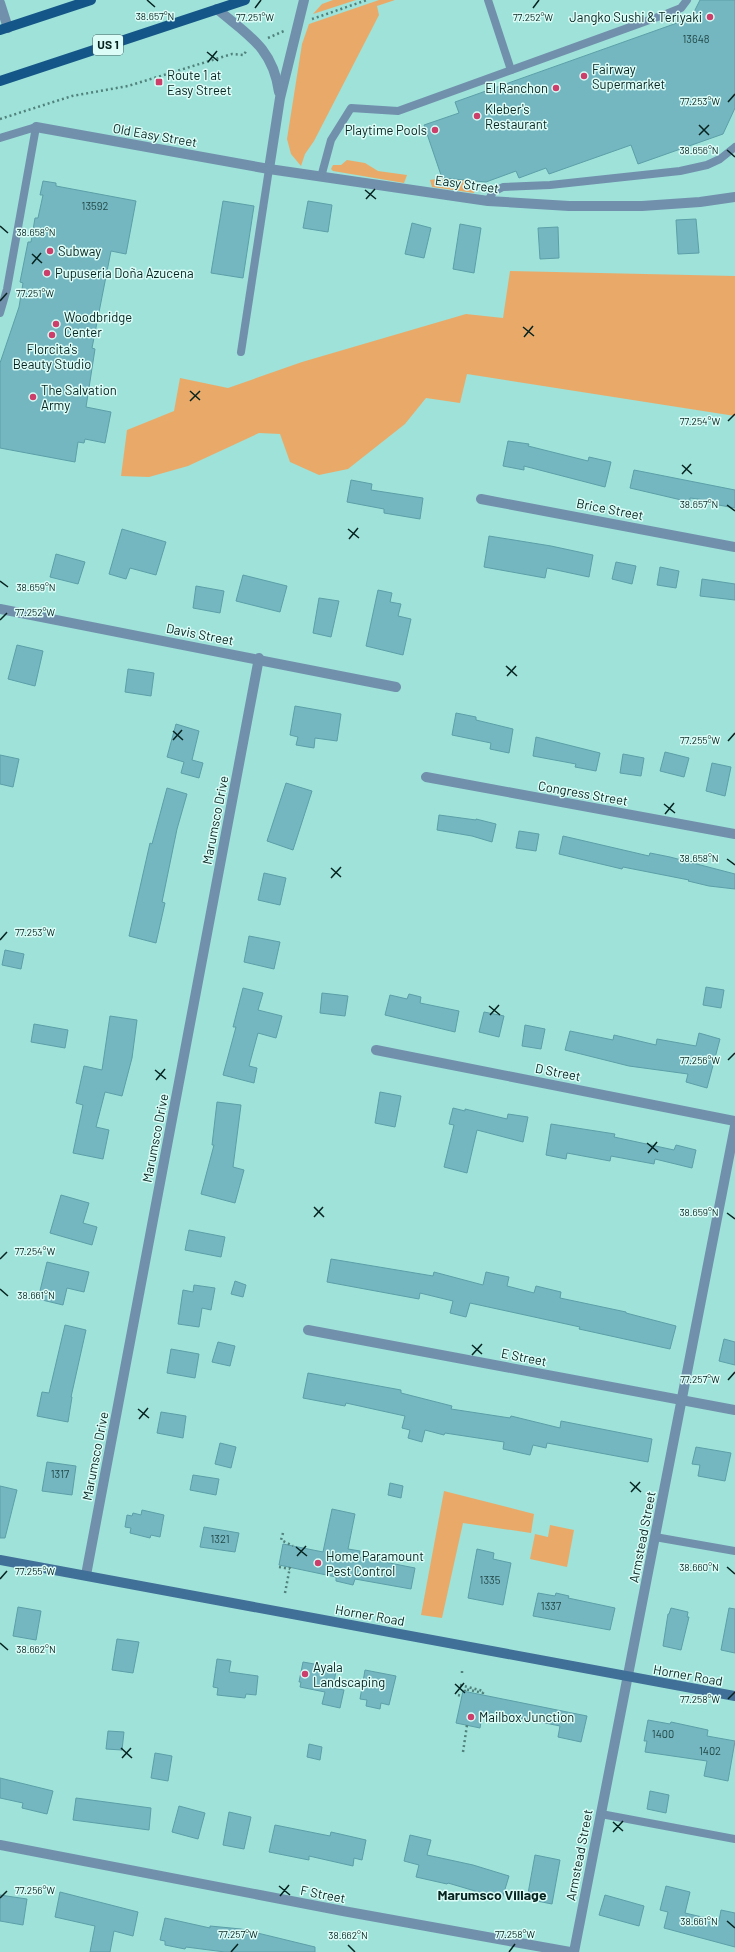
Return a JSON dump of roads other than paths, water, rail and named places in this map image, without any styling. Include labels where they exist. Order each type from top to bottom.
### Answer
[{"type":"main road","points":[[4,29],[91,0]]},
{"type":"main road","name":"US 1","points":[[0,82],[245,0]]},
{"type":"main road","name":"Horner Road","points":[[0,1560],[735,1696]]},
{"type":"street","points":[[269,169],[280,98],[304,0]]},
{"type":"street","points":[[0,3],[4,29]]},
{"type":"street","points":[[217,9],[252,45],[269,56],[274,66],[280,98]]},
{"type":"street","name":"Old Easy Street","points":[[36,126],[269,169]]},
{"type":"street","name":"Easy Street","points":[[269,169],[488,201],[569,206],[642,206],[700,202],[735,197]]},
{"type":"street","name":"Brice Street","points":[[481,499],[735,546]]},
{"type":"street","name":"Davis Street","points":[[0,609],[259,658],[396,686]]},
{"type":"street","name":"Marumsco Drive","points":[[86,1576],[259,658]]},
{"type":"street","name":"Congress Street","points":[[426,777],[735,834]]},
{"type":"street","name":"D Street","points":[[376,1050],[735,1121]]},
{"type":"street","name":"Armstead Street","points":[[574,1952],[735,1126]]},
{"type":"street","name":"E Street","points":[[308,1330],[735,1410]]},
{"type":"street","name":"F Street","points":[[0,1845],[343,1911],[570,1952]]},
{"type":"lane","points":[[488,0],[511,70]]},
{"type":"lane","points":[[321,177],[331,140],[351,108],[398,111],[680,9],[686,0]]},
{"type":"lane","points":[[0,138],[36,126],[7,289],[0,313]]},
{"type":"lane","points":[[488,201],[493,192],[503,187],[550,185],[680,171],[707,165],[720,159],[735,148]]},
{"type":"lane","points":[[241,352],[269,169]]},
{"type":"lane","points":[[655,1537],[735,1552]]},
{"type":"lane","points":[[601,1814],[735,1839]]},
{"type":"place","name":"Jangko Sushi & Teriyaki","points":[[710,17]]},
{"type":"place","name":"Fairway Supermarket","points":[[584,76]]},
{"type":"place","name":"Route 1 at Easy Street","points":[[159,82]]},
{"type":"place","name":"El Ranchon","points":[[556,88]]},
{"type":"place","name":"Kleber's Restaurant","points":[[477,116]]},
{"type":"place","name":"Playtime Pools","points":[[435,130]]},
{"type":"place","name":"Subway","points":[[50,251]]},
{"type":"place","name":"Pupuseria Doña Azucena","points":[[47,273]]},
{"type":"place","name":"Woodbridge Center","points":[[56,324]]},
{"type":"place","name":"Florcita's Beauty Studio","points":[[52,335]]},
{"type":"place","name":"The Salvation Army","points":[[33,397]]},
{"type":"place","name":"Home Paramount Pest Control","points":[[318,1563]]},
{"type":"place","name":"Ayala Landscaping","points":[[305,1674]]},
{"type":"place","name":"Mailbox Junction","points":[[471,1717]]},
{"type":"district","name":"Marumsco Village","points":[[492,1895]]}]
